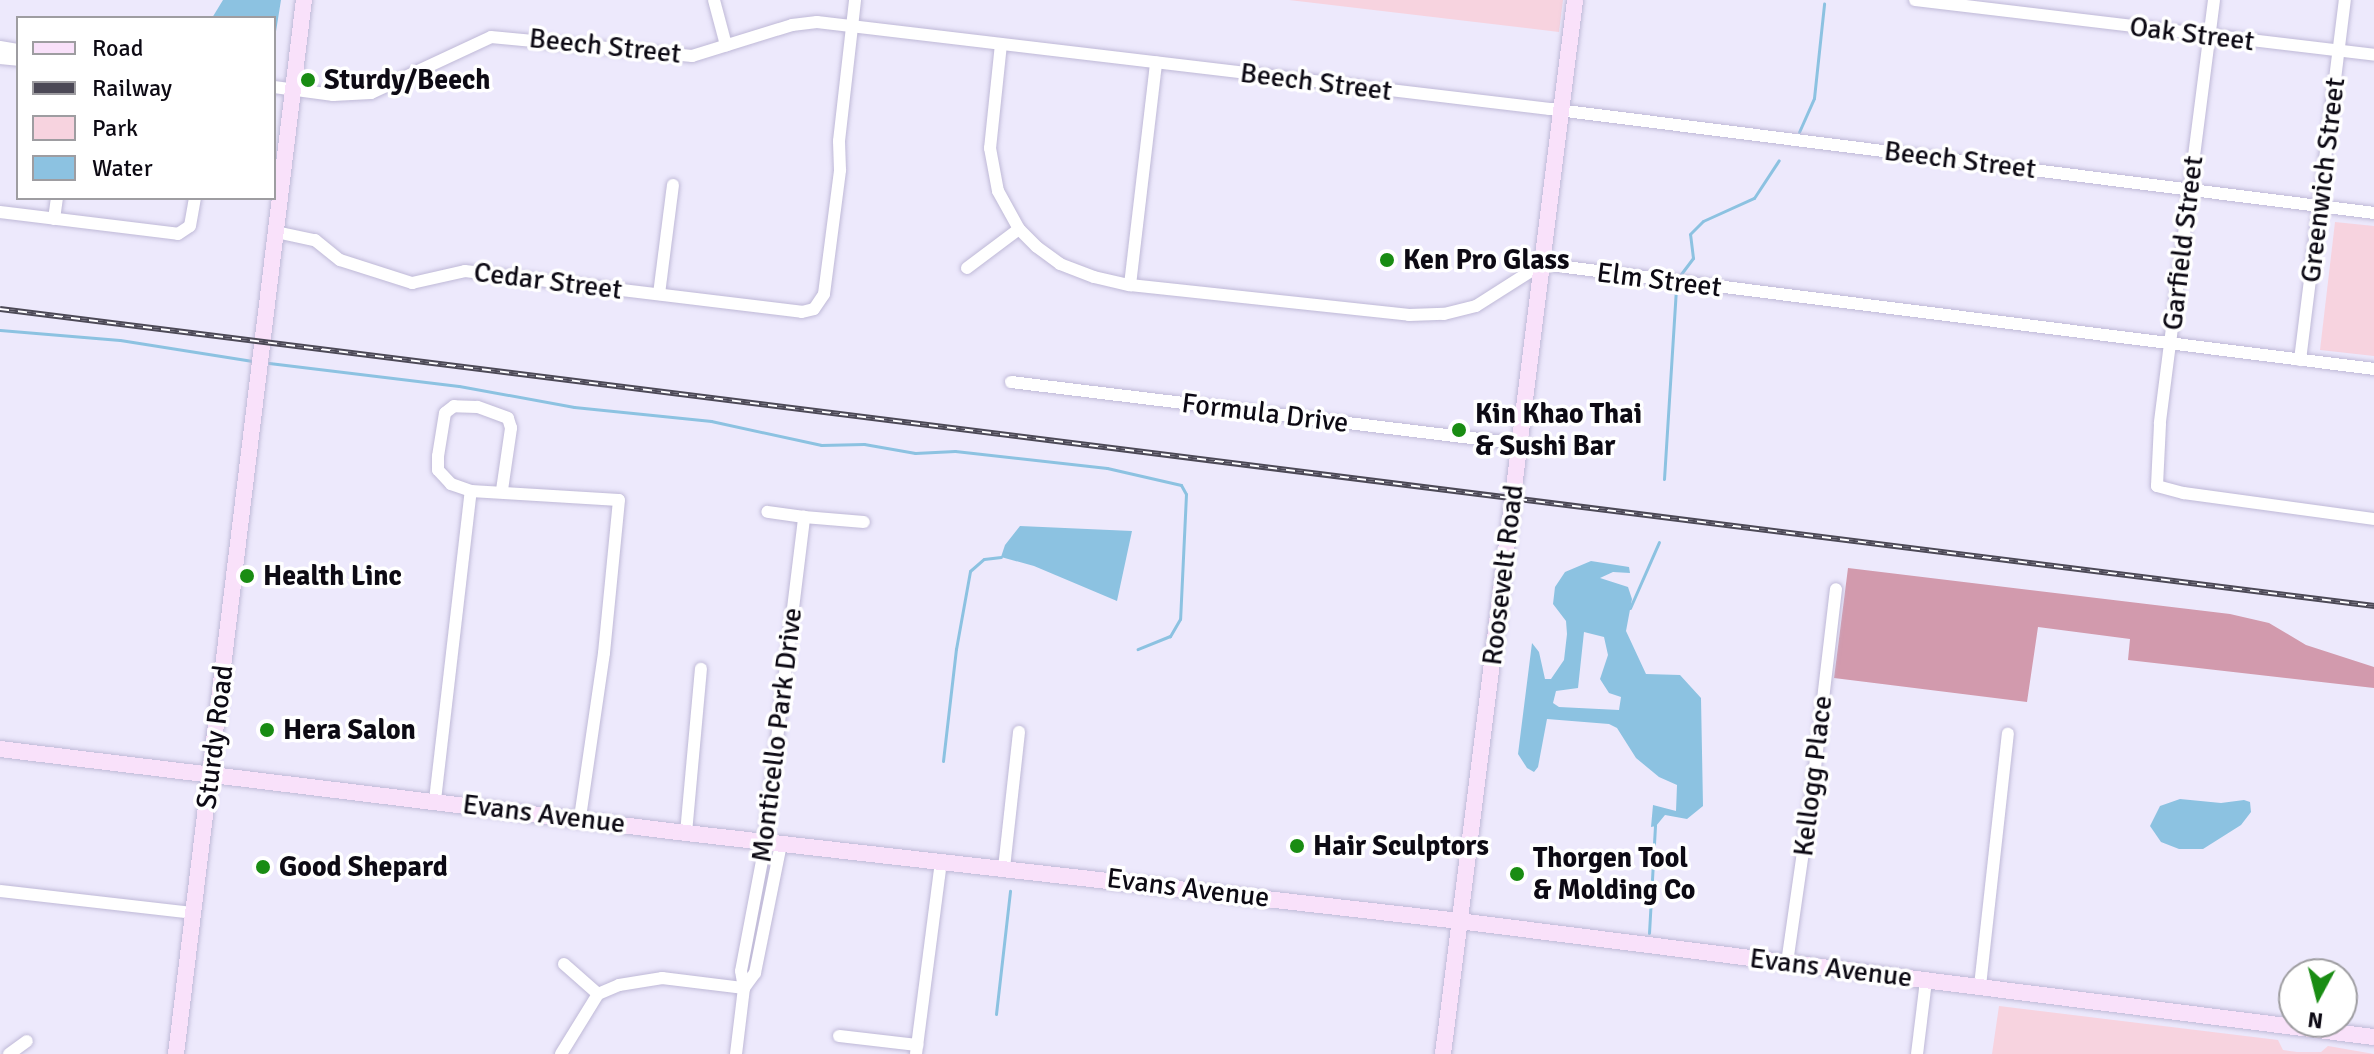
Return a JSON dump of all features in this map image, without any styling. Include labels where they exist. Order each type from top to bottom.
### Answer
[{"type":"street","name":"Sturdy Road","points":[[176,1054],[304,0]]},
{"type":"street","points":[[714,0],[726,45]]},
{"type":"street","points":[[852,26],[855,0]]},
{"type":"street","name":"Roosevelt Road","points":[[1443,1054],[1575,0]]},
{"type":"street","name":"Oak Street","points":[[1915,0],[2374,55]]},
{"type":"street","name":"Garfield Street","points":[[2214,0],[2160,424],[2157,486],[2184,493],[2374,519]]},
{"type":"street","name":"Greenwich Street","points":[[2300,360],[2345,0]]},
{"type":"street","name":"Beech Street","points":[[276,87],[333,95],[371,93],[479,40],[503,35],[682,56],[703,54],[792,25],[817,22],[1562,110],[2374,213]]},
{"type":"street","name":"Cedar Street","points":[[276,232],[306,237],[340,260],[412,283],[465,271],[802,312],[819,305],[824,294],[840,170],[839,141],[852,26]]},
{"type":"street","points":[[1001,44],[991,135],[991,163],[998,191],[1019,229],[1060,264],[1094,277],[1130,285],[1409,315],[1444,314],[1476,306],[1542,264]]},
{"type":"street","points":[[1130,285],[1156,63]]},
{"type":"street","points":[[659,294],[673,185]]},
{"type":"street","points":[[54,219],[57,200]]},
{"type":"street","points":[[0,212],[178,234],[187,230],[194,200]]},
{"type":"street","points":[[967,268],[1019,229]]},
{"type":"street","name":"Elm Street","points":[[1542,264],[2374,369]]},
{"type":"street","name":"Formula Drive","points":[[1011,382],[1520,444]]},
{"type":"street","points":[[502,490],[511,428],[508,418],[477,407],[454,406],[445,413],[438,470],[451,484],[471,491],[502,490],[619,500],[604,653],[580,818]]},
{"type":"street","points":[[435,800],[471,491]]},
{"type":"street","points":[[767,512],[864,522]]},
{"type":"street","name":"Monticello Park Drive","points":[[736,1054],[744,988],[741,971],[763,842],[804,517]]},
{"type":"street","name":"Kellogg Place","points":[[1787,963],[1814,776],[1836,589]]},
{"type":"street","points":[[686,833],[701,669]]},
{"type":"street","points":[[1004,868],[1019,732]]},
{"type":"street","points":[[1980,986],[2008,734]]},
{"type":"street","name":"Evans Avenue","points":[[0,749],[686,833],[1459,921],[2374,1037]]},
{"type":"street","name":"Monticello Park Drive","points":[[744,988],[755,973],[781,844]]},
{"type":"street","points":[[839,1036],[916,1050],[941,861]]},
{"type":"street","points":[[0,891],[193,913]]},
{"type":"street","points":[[564,964],[598,994]]},
{"type":"street","points":[[561,1054],[598,994],[648,978],[744,988]]},
{"type":"street","points":[[1917,1054],[1926,981]]},
{"type":"street","points":[[9,1054],[27,1041]]},
{"type":"green space","points":[[1289,0],[1563,0],[1559,32]]},
{"type":"green space","points":[[2335,222],[2374,226],[2374,356],[2320,350]]},
{"type":"green space","points":[[1999,1006],[2278,1040],[2283,1050],[2297,1052],[2321,1052],[2328,1046],[2374,1054],[1992,1054]]},
{"type":"shaded area","points":[[1848,568],[2230,614],[2269,623],[2306,645],[2374,667],[2374,688],[2128,660],[2130,639],[2038,627],[2027,702],[1834,678]]},
{"type":"water","points":[[223,0],[281,0],[276,31],[276,16],[213,16]]},
{"type":"water","points":[[1020,526],[1132,531],[1117,601],[1034,566],[1001,557],[1005,545]]},
{"type":"water","points":[[1591,561],[1629,567],[1630,573],[1613,572],[1600,578],[1628,587],[1632,599],[1626,631],[1646,674],[1680,675],[1701,698],[1703,806],[1687,819],[1665,815],[1656,826],[1651,827],[1653,805],[1676,811],[1677,785],[1659,777],[1636,758],[1617,728],[1609,724],[1547,719],[1538,767],[1534,772],[1527,768],[1518,754],[1532,643],[1539,652],[1545,679],[1551,679],[1564,660],[1566,621],[1553,604],[1555,587],[1565,572]],"holes":[[[1584,632],[1604,637],[1608,655],[1600,679],[1609,693],[1621,697],[1619,710],[1559,707],[1553,703],[1556,691],[1578,688]]]},
{"type":"water","points":[[2180,799],[2221,803],[2244,800],[2250,802],[2251,812],[2241,825],[2203,849],[2179,849],[2161,842],[2150,826],[2160,806]]},
{"type":"waterway","points":[[1799,132],[1814,98],[1824,4]]},
{"type":"waterway","points":[[1681,274],[1693,258],[1690,234],[1703,221],[1754,198],[1779,160]]},
{"type":"waterway","points":[[1664,479],[1676,290]]},
{"type":"waterway","points":[[0,330],[120,340],[252,361]]},
{"type":"waterway","points":[[269,363],[459,386],[574,407],[711,421],[821,445],[864,444],[915,453],[955,451],[1107,468],[1181,485],[1186,494],[1180,619],[1170,636],[1137,649]]},
{"type":"waterway","points":[[1630,608],[1659,542]]},
{"type":"waterway","points":[[943,761],[956,649],[970,571],[984,559],[1001,557]]},
{"type":"waterway","points":[[1649,933],[1655,825]]},
{"type":"waterway","points":[[996,1014],[1010,891]]},
{"type":"railway","points":[[0,309],[2374,606]]},
{"type":"place","name":"Sturdy/Beech","points":[[308,80]]},
{"type":"place","name":"Ken Pro Glass","points":[[1387,260]]},
{"type":"place","name":"Kin Khao Thai & Sushi Bar","points":[[1459,430]]},
{"type":"place","name":"Health Linc","points":[[247,576]]},
{"type":"place","name":"Hera Salon","points":[[267,730]]},
{"type":"place","name":"Hair Sculptors","points":[[1297,846]]},
{"type":"place","name":"Good Shepard","points":[[263,867]]},
{"type":"place","name":"Thorgen Tool & Molding Co","points":[[1517,874]]}]
